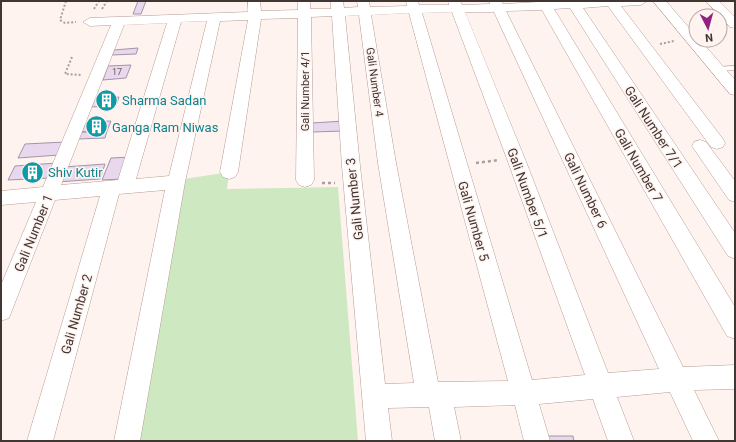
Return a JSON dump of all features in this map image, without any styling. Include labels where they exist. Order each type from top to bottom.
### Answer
[{"type":"street","points":[[90,22],[214,18],[254,8],[545,3],[574,4],[642,1]]},
{"type":"street","points":[[659,1],[688,35]]},
{"type":"street","points":[[712,1],[735,24]]},
{"type":"street","points":[[622,2],[644,46],[712,149],[700,146],[735,195]]},
{"type":"street","name":"Gali Number 7","points":[[545,3],[735,328]]},
{"type":"street","name":"Gali Number 7/1","points":[[574,4],[735,250]]},
{"type":"street","name":"Gali Number 5","points":[[414,5],[537,441]]},
{"type":"street","name":"Gali Number 5/1","points":[[455,5],[516,159],[620,441]]},
{"type":"street","name":"Gali Number 6","points":[[497,5],[678,379]]},
{"type":"street","name":"Gali Number 3","points":[[337,6],[352,180],[376,396],[379,441]]},
{"type":"street","name":"Gali Number 4","points":[[364,6],[387,163],[434,394],[448,441]]},
{"type":"street","name":"Gali Number 4/1","points":[[304,7],[305,180]]},
{"type":"street","points":[[229,172],[254,8]]},
{"type":"street","points":[[127,441],[176,182],[214,18]]},
{"type":"street","name":"Gali Number 2","points":[[40,441],[118,186],[176,19]]},
{"type":"street","name":"Gali Number 1","points":[[1,311],[119,21]]},
{"type":"street","points":[[699,48],[735,90]]},
{"type":"street","points":[[1,198],[118,186],[176,182]]},
{"type":"street","points":[[712,204],[735,202]]},
{"type":"street","points":[[376,396],[524,393],[678,379],[735,377]]},
{"type":"street","points":[[678,379],[706,441]]},
{"type":"lane","points":[[717,69],[735,68]]},
{"type":"path","points":[[66,1],[60,20],[62,22],[90,22]]},
{"type":"path","points":[[644,46],[688,39]]},
{"type":"path","points":[[72,57],[65,74],[97,74]]},
{"type":"path","points":[[458,164],[516,159]]},
{"type":"path","points":[[305,180],[322,183],[345,182],[352,180]]},
{"type":"green space","points":[[229,172],[227,189],[338,187],[358,441],[128,441],[178,180]]},
{"type":"building","points":[[138,1],[146,1],[141,14],[133,14]]},
{"type":"building","points":[[138,48],[136,54],[112,55],[114,50]]},
{"type":"building","points":[[131,65],[126,78],[103,80],[108,66]]},
{"type":"building","name":"Sharma Sadan","points":[[119,97],[116,106],[91,107],[95,98]]},
{"type":"building","name":"Ganga Ram Niwas","points":[[111,121],[107,131],[81,132],[86,122]]},
{"type":"building","points":[[344,121],[344,131],[312,132],[312,123]]},
{"type":"building","points":[[107,131],[105,138],[78,139],[81,132]]},
{"type":"building","points":[[65,142],[59,155],[18,158],[25,144]]},
{"type":"building","points":[[132,157],[123,179],[102,180],[111,158]]},
{"type":"building","name":"Shiv Kutir","points":[[57,163],[51,178],[8,180],[15,166]]},
{"type":"building","points":[[105,164],[100,179],[57,182],[64,167]]},
{"type":"building","points":[[540,436],[573,436],[574,441],[541,441]]},
{"type":"place","name":"Sharma Sadan","points":[[106,100]]},
{"type":"place","name":"Ganga Ram Niwas","points":[[96,127]]},
{"type":"place","name":"Shiv Kutir","points":[[33,172]]}]
